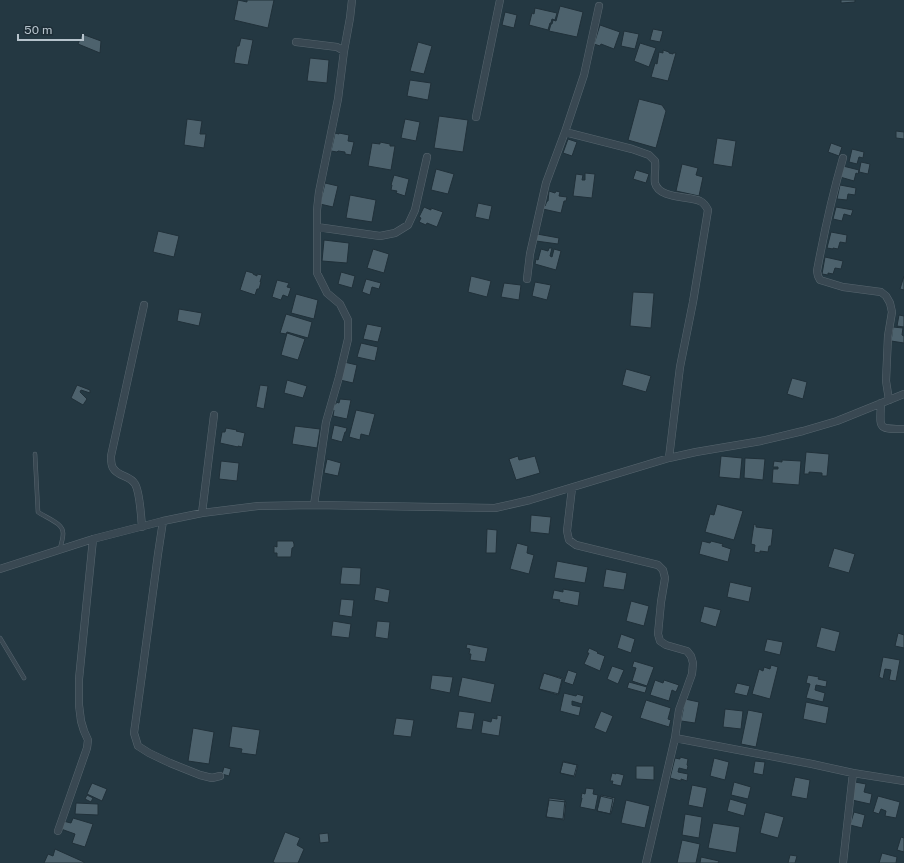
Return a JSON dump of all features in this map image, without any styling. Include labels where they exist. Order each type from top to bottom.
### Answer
[{"type":"street","points":[[314,505],[326,422],[339,378],[348,339],[348,320],[340,304],[327,293],[317,273],[317,210],[319,192],[338,99],[352,0]]},
{"type":"street","points":[[476,117],[500,0]]},
{"type":"street","points":[[527,279],[530,254],[546,183],[584,75],[599,6]]},
{"type":"street","points":[[296,42],[338,47],[344,51]]},
{"type":"street","points":[[565,132],[632,149],[649,155],[655,161],[656,184],[661,191],[668,195],[701,201],[706,205],[708,210],[693,302],[680,367],[669,458]]},
{"type":"street","points":[[317,227],[380,236],[395,233],[408,225],[415,210],[427,157]]},
{"type":"street","points":[[843,158],[824,231],[818,276],[820,280],[843,287],[881,292],[886,296],[890,303],[892,312],[888,336],[886,381],[889,400]]},
{"type":"street","points":[[142,527],[138,491],[135,483],[131,479],[118,474],[112,467],[111,456],[144,305]]},
{"type":"street","points":[[0,569],[93,539],[163,521],[202,513],[258,506],[314,505],[495,508],[572,488],[669,458],[761,441],[803,431],[838,421],[904,394]]},
{"type":"street","points":[[881,403],[880,424],[882,427],[888,429],[904,429]]},
{"type":"street","points":[[202,513],[214,415]]},
{"type":"street","points":[[572,488],[567,531],[569,540],[576,545],[658,565],[663,570],[665,578],[658,634],[660,641],[666,645],[687,651],[692,656],[692,674],[679,710],[675,738],[646,863]]},
{"type":"street","points":[[163,521],[134,732],[138,746],[149,753],[200,775],[212,778],[220,776]]},
{"type":"street","points":[[58,831],[87,748],[88,740],[81,721],[79,678],[93,539]]},
{"type":"street","points":[[675,738],[853,773],[904,781]]},
{"type":"street","points":[[843,863],[853,773]]},
{"type":"lane","points":[[35,454],[38,512],[60,525],[63,529],[60,549]]},
{"type":"lane","points":[[0,638],[24,678]]},
{"type":"building","points":[[238,0],[247,2],[247,0],[274,0],[268,28],[234,20]]},
{"type":"building","points":[[841,0],[855,0],[855,2],[841,3]]},
{"type":"building","points":[[560,6],[583,12],[577,37],[549,31],[553,20],[556,21]]},
{"type":"building","points":[[535,8],[557,13],[555,20],[552,19],[548,30],[529,25]]},
{"type":"building","points":[[505,12],[517,15],[514,28],[502,25]]},
{"type":"building","points":[[600,25],[620,32],[614,49],[601,44],[600,46],[594,44]]},
{"type":"building","points":[[653,29],[663,31],[660,42],[650,40]]},
{"type":"building","points":[[624,31],[639,34],[635,49],[621,46]]},
{"type":"building","points":[[82,34],[101,41],[100,53],[78,44]]},
{"type":"building","points":[[241,38],[253,40],[248,65],[234,63],[237,46],[239,46]]},
{"type":"building","points":[[418,42],[432,46],[424,74],[410,71]]},
{"type":"building","points":[[640,43],[656,48],[649,67],[634,61]]},
{"type":"building","points":[[663,50],[673,54],[676,53],[668,81],[651,77],[655,63],[657,64],[659,52],[663,53]]},
{"type":"building","points":[[310,58],[329,60],[327,83],[307,81]]},
{"type":"building","points":[[410,80],[431,83],[428,100],[407,96]]},
{"type":"building","points":[[639,99],[662,105],[666,111],[656,148],[628,140]]},
{"type":"building","points":[[439,116],[468,120],[463,152],[434,148]]},
{"type":"building","points":[[187,119],[202,121],[200,134],[206,134],[204,148],[184,145]]},
{"type":"building","points":[[405,119],[420,122],[416,141],[401,138]]},
{"type":"building","points":[[896,131],[904,132],[904,139],[896,138]]},
{"type":"building","points":[[335,133],[349,135],[348,141],[354,142],[351,155],[345,154],[345,152],[331,151]]},
{"type":"building","points":[[717,138],[736,141],[732,167],[713,164]]},
{"type":"building","points":[[568,139],[577,142],[572,156],[563,153]]},
{"type":"building","points":[[380,142],[390,144],[390,146],[395,146],[391,170],[368,166],[372,143],[380,144]]},
{"type":"building","points":[[831,143],[842,147],[839,156],[828,152]]},
{"type":"building","points":[[852,149],[864,152],[863,158],[859,157],[857,164],[849,162]]},
{"type":"building","points":[[861,162],[870,164],[868,174],[859,172]]},
{"type":"building","points":[[682,164],[698,168],[696,175],[703,177],[699,196],[676,191]]},
{"type":"building","points":[[843,166],[859,170],[858,174],[856,173],[854,181],[840,177]]},
{"type":"building","points":[[436,169],[454,174],[448,194],[431,190]]},
{"type":"building","points":[[636,170],[649,174],[646,183],[633,179]]},
{"type":"building","points":[[585,173],[595,174],[592,198],[573,196],[576,174],[583,175],[582,180],[585,180]]},
{"type":"building","points":[[394,175],[409,179],[405,196],[396,193],[397,191],[391,190]]},
{"type":"building","points":[[325,183],[338,186],[333,207],[320,204]]},
{"type":"building","points":[[840,185],[856,188],[855,195],[848,194],[847,200],[837,199]]},
{"type":"building","points":[[549,191],[555,193],[556,191],[560,192],[559,196],[567,197],[566,201],[564,201],[561,213],[543,209],[548,201]]},
{"type":"building","points":[[350,195],[376,200],[372,222],[346,218]]},
{"type":"building","points":[[478,203],[492,206],[489,220],[475,217]]},
{"type":"building","points":[[424,207],[443,212],[437,227],[419,222],[421,218],[419,217]]},
{"type":"building","points":[[836,207],[853,210],[851,216],[844,214],[842,221],[833,219]]},
{"type":"building","points":[[158,231],[179,236],[174,257],[153,252]]},
{"type":"building","points":[[831,232],[847,235],[846,243],[840,242],[838,249],[827,248]]},
{"type":"building","points":[[537,234],[559,238],[558,244],[536,241]]},
{"type":"building","points":[[324,240],[349,243],[347,263],[322,261]]},
{"type":"building","points":[[549,248],[552,248],[550,256],[552,257],[554,249],[561,251],[556,270],[535,264],[536,259],[538,260],[541,249],[548,251]]},
{"type":"building","points":[[373,249],[389,254],[384,273],[367,268]]},
{"type":"building","points":[[825,257],[843,261],[841,269],[835,268],[833,274],[822,274]]},
{"type":"building","points":[[246,271],[257,276],[257,274],[262,275],[259,289],[257,289],[255,295],[240,290]]},
{"type":"building","points":[[341,272],[355,276],[352,288],[338,284]]},
{"type":"building","points":[[471,276],[491,281],[487,297],[468,292]]},
{"type":"building","points":[[904,276],[904,290],[900,289]]},
{"type":"building","points":[[366,279],[381,283],[379,289],[372,287],[370,295],[362,292]]},
{"type":"building","points":[[277,280],[289,283],[287,287],[291,288],[288,297],[283,295],[281,300],[272,297]]},
{"type":"building","points":[[535,282],[551,285],[547,300],[532,296]]},
{"type":"building","points":[[504,283],[521,285],[519,300],[501,297]]},
{"type":"building","points":[[633,292],[654,293],[651,328],[630,326]]},
{"type":"building","points":[[296,294],[318,300],[314,319],[291,313]]},
{"type":"building","points":[[179,309],[202,313],[199,326],[177,321]]},
{"type":"building","points":[[286,314],[312,322],[308,338],[287,332],[286,334],[280,333]]},
{"type":"building","points":[[899,315],[904,316],[904,327],[897,326]]},
{"type":"building","points":[[367,324],[382,327],[378,342],[363,339]]},
{"type":"building","points":[[893,327],[903,328],[902,335],[904,336],[904,343],[891,341]]},
{"type":"building","points":[[287,333],[305,339],[298,360],[281,355]]},
{"type":"building","points":[[361,343],[378,347],[375,361],[357,357]]},
{"type":"building","points":[[344,362],[357,365],[353,383],[340,380]]},
{"type":"building","points":[[626,369],[651,376],[646,392],[622,385]]},
{"type":"building","points":[[792,378],[807,382],[803,399],[787,394]]},
{"type":"building","points":[[287,380],[307,386],[303,398],[284,393]]},
{"type":"building","points":[[77,385],[90,390],[90,393],[81,390],[80,392],[87,399],[83,405],[71,398]]},
{"type":"building","points":[[260,385],[268,386],[264,409],[256,407]]},
{"type":"building","points":[[340,399],[351,400],[347,419],[333,416],[334,410],[330,410],[332,403],[339,403]]},
{"type":"building","points":[[356,410],[375,414],[369,436],[361,434],[360,440],[349,437]]},
{"type":"building","points":[[334,425],[347,428],[342,442],[331,439]]},
{"type":"building","points":[[295,426],[320,429],[317,448],[292,444]]},
{"type":"building","points":[[226,428],[245,433],[242,447],[220,443],[222,432],[225,432]]},
{"type":"building","points":[[806,452],[829,454],[827,476],[822,476],[822,473],[809,472],[809,474],[804,474]]},
{"type":"building","points":[[518,456],[519,460],[535,456],[540,473],[516,480],[509,459]]},
{"type":"building","points":[[721,456],[742,458],[740,479],[719,477]]},
{"type":"building","points":[[745,458],[765,459],[763,480],[744,478]]},
{"type":"building","points":[[327,459],[341,463],[338,476],[324,473]]},
{"type":"building","points":[[782,460],[801,461],[799,485],[772,483],[773,469],[778,469],[778,467],[773,467],[774,461],[782,462]]},
{"type":"building","points":[[221,461],[239,463],[237,481],[219,479]]},
{"type":"building","points":[[717,504],[743,511],[734,540],[705,532],[710,514],[714,515]]},
{"type":"building","points":[[531,515],[551,517],[549,534],[530,532]]},
{"type":"building","points":[[754,524],[756,527],[773,529],[771,546],[769,546],[768,552],[754,552],[755,545],[751,544]]},
{"type":"building","points":[[487,529],[497,530],[496,553],[486,553]]},
{"type":"building","points":[[277,541],[293,541],[294,547],[292,548],[291,557],[277,557],[277,553],[274,553],[274,546],[277,547]]},
{"type":"building","points":[[702,541],[710,543],[711,541],[723,544],[722,546],[731,549],[728,562],[699,554]]},
{"type":"building","points":[[517,543],[528,546],[527,553],[534,555],[529,574],[510,569]]},
{"type":"building","points":[[834,548],[855,554],[849,573],[828,567]]},
{"type":"building","points":[[557,561],[588,567],[585,583],[554,578]]},
{"type":"building","points":[[342,567],[361,568],[360,585],[340,584]]},
{"type":"building","points":[[606,569],[627,573],[624,590],[603,587]]},
{"type":"building","points":[[730,582],[752,587],[749,602],[727,597]]},
{"type":"building","points":[[376,587],[390,590],[388,603],[374,600]]},
{"type":"building","points":[[563,589],[580,592],[578,606],[552,599],[554,590],[563,592]]},
{"type":"building","points":[[341,599],[354,600],[352,617],[339,615]]},
{"type":"building","points":[[631,601],[649,606],[644,626],[626,621]]},
{"type":"building","points":[[704,606],[721,610],[716,627],[700,622]]},
{"type":"building","points":[[333,621],[351,624],[349,638],[331,636]]},
{"type":"building","points":[[377,621],[390,622],[388,639],[375,637]]},
{"type":"building","points":[[821,627],[840,632],[835,652],[816,647]]},
{"type":"building","points":[[898,633],[904,635],[904,648],[895,646]]},
{"type":"building","points":[[621,634],[635,639],[631,653],[617,648]]},
{"type":"building","points":[[767,639],[783,642],[780,655],[764,651]]},
{"type":"building","points":[[467,644],[488,648],[485,662],[470,660],[471,654],[469,654],[470,649],[466,648]]},
{"type":"building","points":[[589,648],[605,656],[600,671],[584,664],[589,653],[587,653]]},
{"type":"building","points":[[883,657],[900,660],[896,681],[889,680],[891,670],[885,669],[883,679],[879,677]]},
{"type":"building","points":[[634,661],[654,667],[647,686],[632,681],[636,668],[632,667]]},
{"type":"building","points":[[771,665],[778,667],[770,699],[752,694],[759,669],[763,671],[764,667],[770,669]]},
{"type":"building","points":[[612,666],[624,670],[618,684],[607,679]]},
{"type":"building","points":[[568,670],[577,673],[573,685],[564,682]]},
{"type":"building","points":[[543,673],[563,678],[559,694],[539,689]]},
{"type":"building","points":[[544,673],[562,679],[558,695],[539,689]]},
{"type":"building","points":[[432,675],[453,677],[450,693],[430,689]]},
{"type":"building","points":[[808,675],[819,677],[818,679],[827,681],[826,687],[816,685],[815,690],[825,693],[823,702],[806,698],[810,684],[806,683]]},
{"type":"building","points":[[462,677],[495,684],[491,703],[458,696]]},
{"type":"building","points":[[655,680],[663,683],[664,680],[679,685],[676,692],[672,690],[669,701],[650,695]]},
{"type":"building","points":[[629,682],[647,687],[645,693],[627,688]]},
{"type":"building","points":[[737,683],[750,686],[747,696],[734,693]]},
{"type":"building","points":[[564,693],[584,696],[582,704],[572,701],[572,705],[581,707],[579,716],[560,711]]},
{"type":"building","points":[[685,699],[699,702],[695,723],[681,721]]},
{"type":"building","points":[[646,700],[671,708],[668,719],[671,720],[669,727],[640,718]]},
{"type":"building","points":[[806,702],[829,707],[826,724],[803,719]]},
{"type":"building","points":[[725,709],[743,711],[741,729],[723,727]]},
{"type":"building","points":[[748,710],[763,713],[756,747],[741,744]]},
{"type":"building","points":[[459,711],[475,713],[472,730],[456,728]]},
{"type":"building","points":[[601,711],[613,716],[606,733],[594,728]]},
{"type":"building","points":[[497,715],[502,716],[499,736],[481,733],[483,720],[491,722],[492,718],[497,719]]},
{"type":"building","points":[[396,718],[414,720],[411,737],[393,735]]},
{"type":"building","points":[[232,726],[260,730],[256,755],[241,753],[242,749],[229,747]]},
{"type":"building","points":[[193,728],[214,732],[209,764],[188,761]]},
{"type":"building","points":[[680,757],[688,759],[687,770],[679,768],[678,772],[688,774],[687,781],[670,778],[675,758],[680,759]]},
{"type":"building","points":[[714,758],[729,762],[725,780],[710,776]]},
{"type":"building","points":[[563,761],[577,765],[574,776],[560,773]]},
{"type":"building","points":[[755,761],[765,762],[763,775],[753,773]]},
{"type":"building","points":[[563,762],[578,765],[575,777],[560,773]]},
{"type":"building","points":[[636,766],[654,766],[654,780],[636,779]]},
{"type":"building","points":[[224,767],[231,769],[229,776],[222,774]]},
{"type":"building","points":[[612,773],[624,775],[621,786],[612,784],[613,781],[610,781]]},
{"type":"building","points":[[795,777],[810,780],[807,799],[791,796]]},
{"type":"building","points":[[734,782],[751,787],[748,799],[731,795]]},
{"type":"building","points":[[855,782],[866,784],[864,792],[872,794],[870,804],[852,800]]},
{"type":"building","points":[[92,783],[107,789],[102,801],[87,794]]},
{"type":"building","points":[[692,785],[707,788],[703,808],[688,805]]},
{"type":"building","points":[[586,788],[594,789],[593,794],[598,795],[595,810],[580,807],[582,793],[585,794]]},
{"type":"building","points":[[87,795],[93,798],[91,802],[85,799]]},
{"type":"building","points":[[601,795],[615,798],[611,814],[597,811]]},
{"type":"building","points":[[600,796],[613,799],[610,814],[597,811]]},
{"type":"building","points":[[878,796],[900,802],[896,818],[885,816],[886,811],[881,809],[879,814],[873,812]]},
{"type":"building","points":[[549,798],[565,800],[563,819],[546,817]]},
{"type":"building","points":[[730,799],[747,804],[744,816],[727,811]]},
{"type":"building","points":[[549,800],[566,802],[564,820],[546,817]]},
{"type":"building","points":[[626,800],[650,806],[645,828],[621,823]]},
{"type":"building","points":[[76,803],[98,804],[98,815],[75,814]]},
{"type":"building","points":[[765,812],[784,817],[778,838],[760,833]]},
{"type":"building","points":[[854,812],[865,815],[862,828],[850,825]]},
{"type":"building","points":[[685,814],[702,817],[699,838],[682,835]]},
{"type":"building","points":[[73,818],[93,824],[85,847],[72,843],[75,834],[61,829],[63,821],[71,823]]},
{"type":"building","points":[[713,823],[740,827],[736,853],[708,848]]},
{"type":"building","points":[[285,832],[300,838],[297,845],[304,849],[298,863],[273,862]]},
{"type":"building","points":[[328,833],[329,842],[320,843],[319,834]]},
{"type":"building","points":[[901,837],[904,838],[904,852],[897,850]]},
{"type":"building","points":[[682,840],[700,844],[696,863],[677,863]]},
{"type":"building","points":[[55,849],[84,863],[44,863],[48,854],[53,856]]},
{"type":"building","points":[[882,853],[897,857],[896,863],[879,863]]},
{"type":"building","points":[[790,855],[797,856],[795,863],[788,863]]},
{"type":"building","points":[[701,857],[719,861],[718,863],[700,863]]}]
